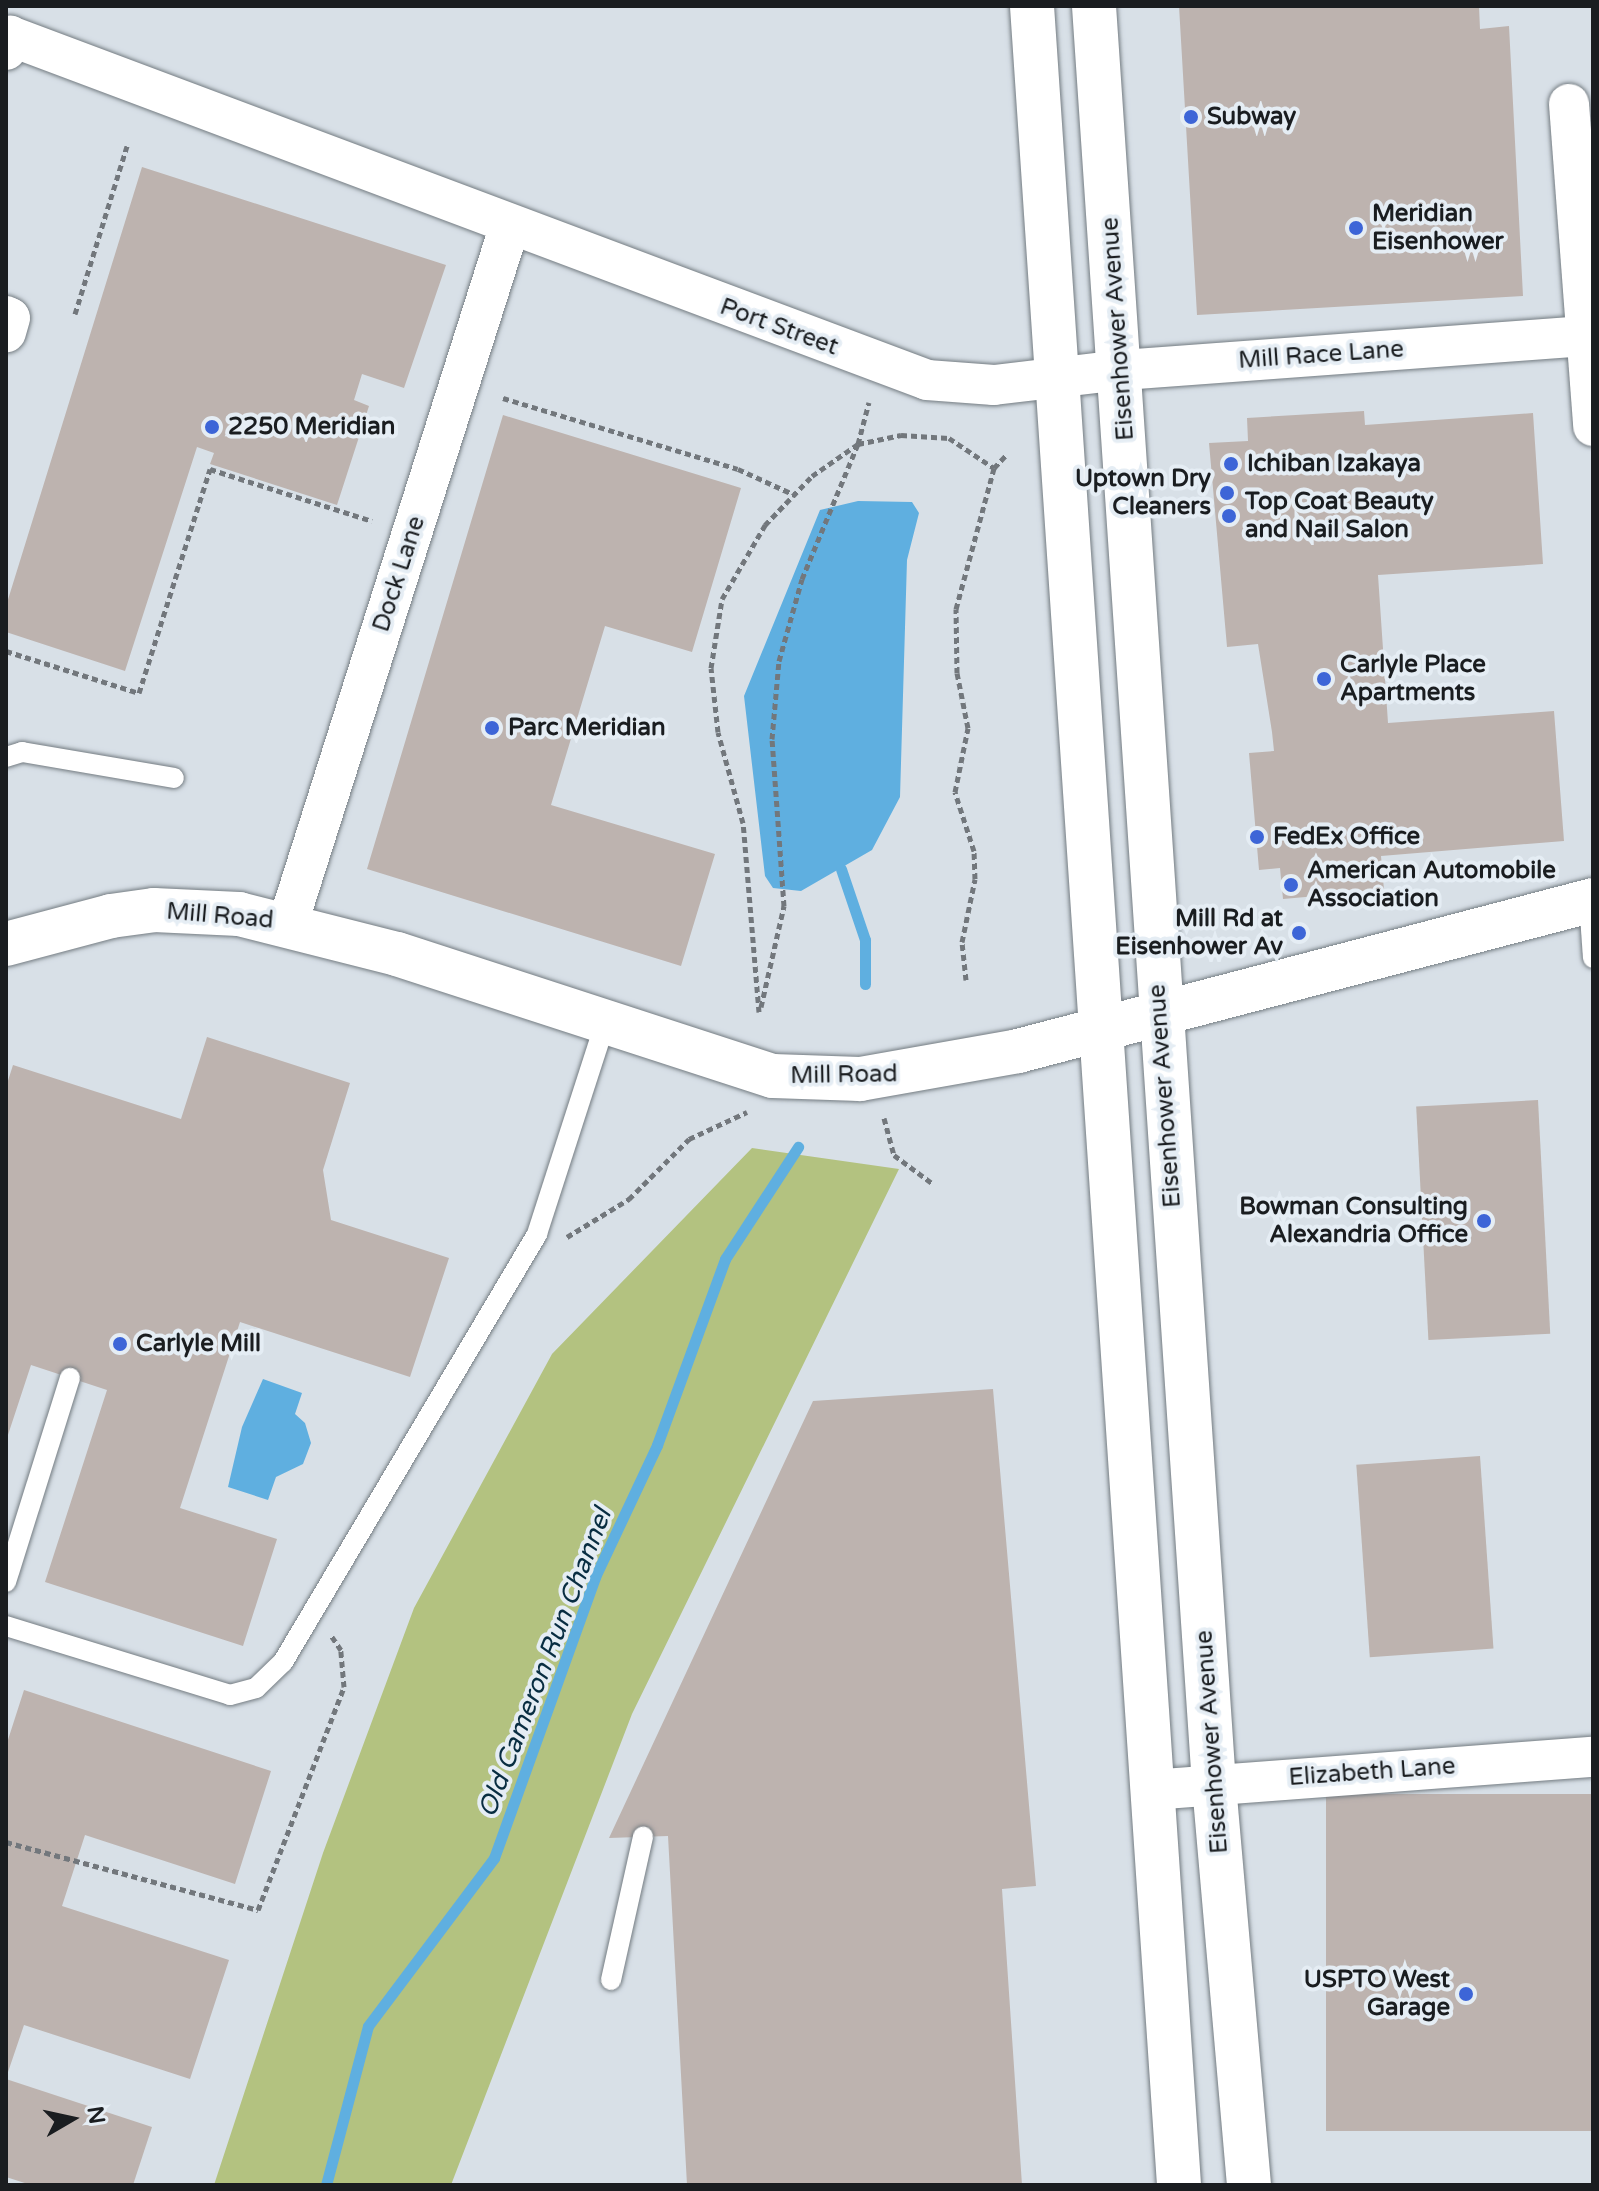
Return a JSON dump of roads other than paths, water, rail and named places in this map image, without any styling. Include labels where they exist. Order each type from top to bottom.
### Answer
[{"type":"main road","points":[[1032,6],[1179,2185]]},
{"type":"main road","name":"Eisenhower Avenue","points":[[1094,6],[1122,370],[1160,1015],[1214,1785],[1249,2185]]},
{"type":"main road","name":"Mill Road","points":[[6,944],[70,925],[154,910],[239,914],[288,923],[758,1072],[813,1080],[902,1075],[1099,1031],[1591,901]]},
{"type":"street","name":"Port Street","points":[[6,50],[10,36],[927,380],[994,385],[1058,378]]},
{"type":"street","points":[[1569,104],[1593,426]]},
{"type":"street","name":"Dock Lane","points":[[288,923],[510,225]]},
{"type":"street","points":[[6,316],[10,318],[6,332]]},
{"type":"street","name":"Mill Race Lane","points":[[1058,378],[1122,370],[1586,336]]},
{"type":"street","name":"Elizabeth Lane","points":[[1151,1790],[1593,1757]]},
{"type":"lane","points":[[6,757],[22,752],[174,778]]},
{"type":"lane","points":[[1591,901],[1593,958]]},
{"type":"lane","points":[[6,1626],[230,1695],[256,1688],[283,1662],[537,1234],[605,1024]]},
{"type":"lane","points":[[6,1582],[70,1378]]},
{"type":"lane","points":[[611,1980],[643,1837]]},
{"type":"water","points":[[858,501],[912,502],[919,513],[907,560],[900,797],[872,850],[801,891],[773,888],[765,876],[744,696],[820,510]]},
{"type":"water","points":[[263,1379],[302,1393],[295,1414],[305,1423],[311,1443],[303,1464],[276,1477],[268,1500],[228,1487],[242,1427]]},
{"type":"waterway","points":[[841,869],[865,940],[865,984]]},
{"type":"waterway","name":"Old Cameron Run Channel","points":[[326,2185],[368,2026],[494,1858],[595,1577],[657,1445],[725,1259],[798,1147]]},
{"type":"place","name":"Subway","points":[[1191,117]]},
{"type":"place","name":"Meridian Eisenhower","points":[[1356,228]]},
{"type":"place","name":"2250 Meridian","points":[[212,427]]},
{"type":"place","name":"Ichiban Izakaya","points":[[1231,464]]},
{"type":"place","name":"Uptown Dry Cleaners","points":[[1227,493]]},
{"type":"place","name":"Top Coat Beauty and Nail Salon","points":[[1229,516]]},
{"type":"place","name":"Carlyle Place Apartments","points":[[1324,679]]},
{"type":"place","name":"Parc Meridian","points":[[492,728]]},
{"type":"place","name":"FedEx Office","points":[[1257,837]]},
{"type":"place","name":"American Automobile Association","points":[[1291,885]]},
{"type":"place","name":"Mill Rd at Eisenhower Av","points":[[1299,933]]},
{"type":"place","name":"Bowman Consulting Alexandria Office","points":[[1484,1221]]},
{"type":"place","name":"Carlyle Mill","points":[[120,1344]]},
{"type":"place","name":"USPTO West Garage","points":[[1466,1994]]}]
